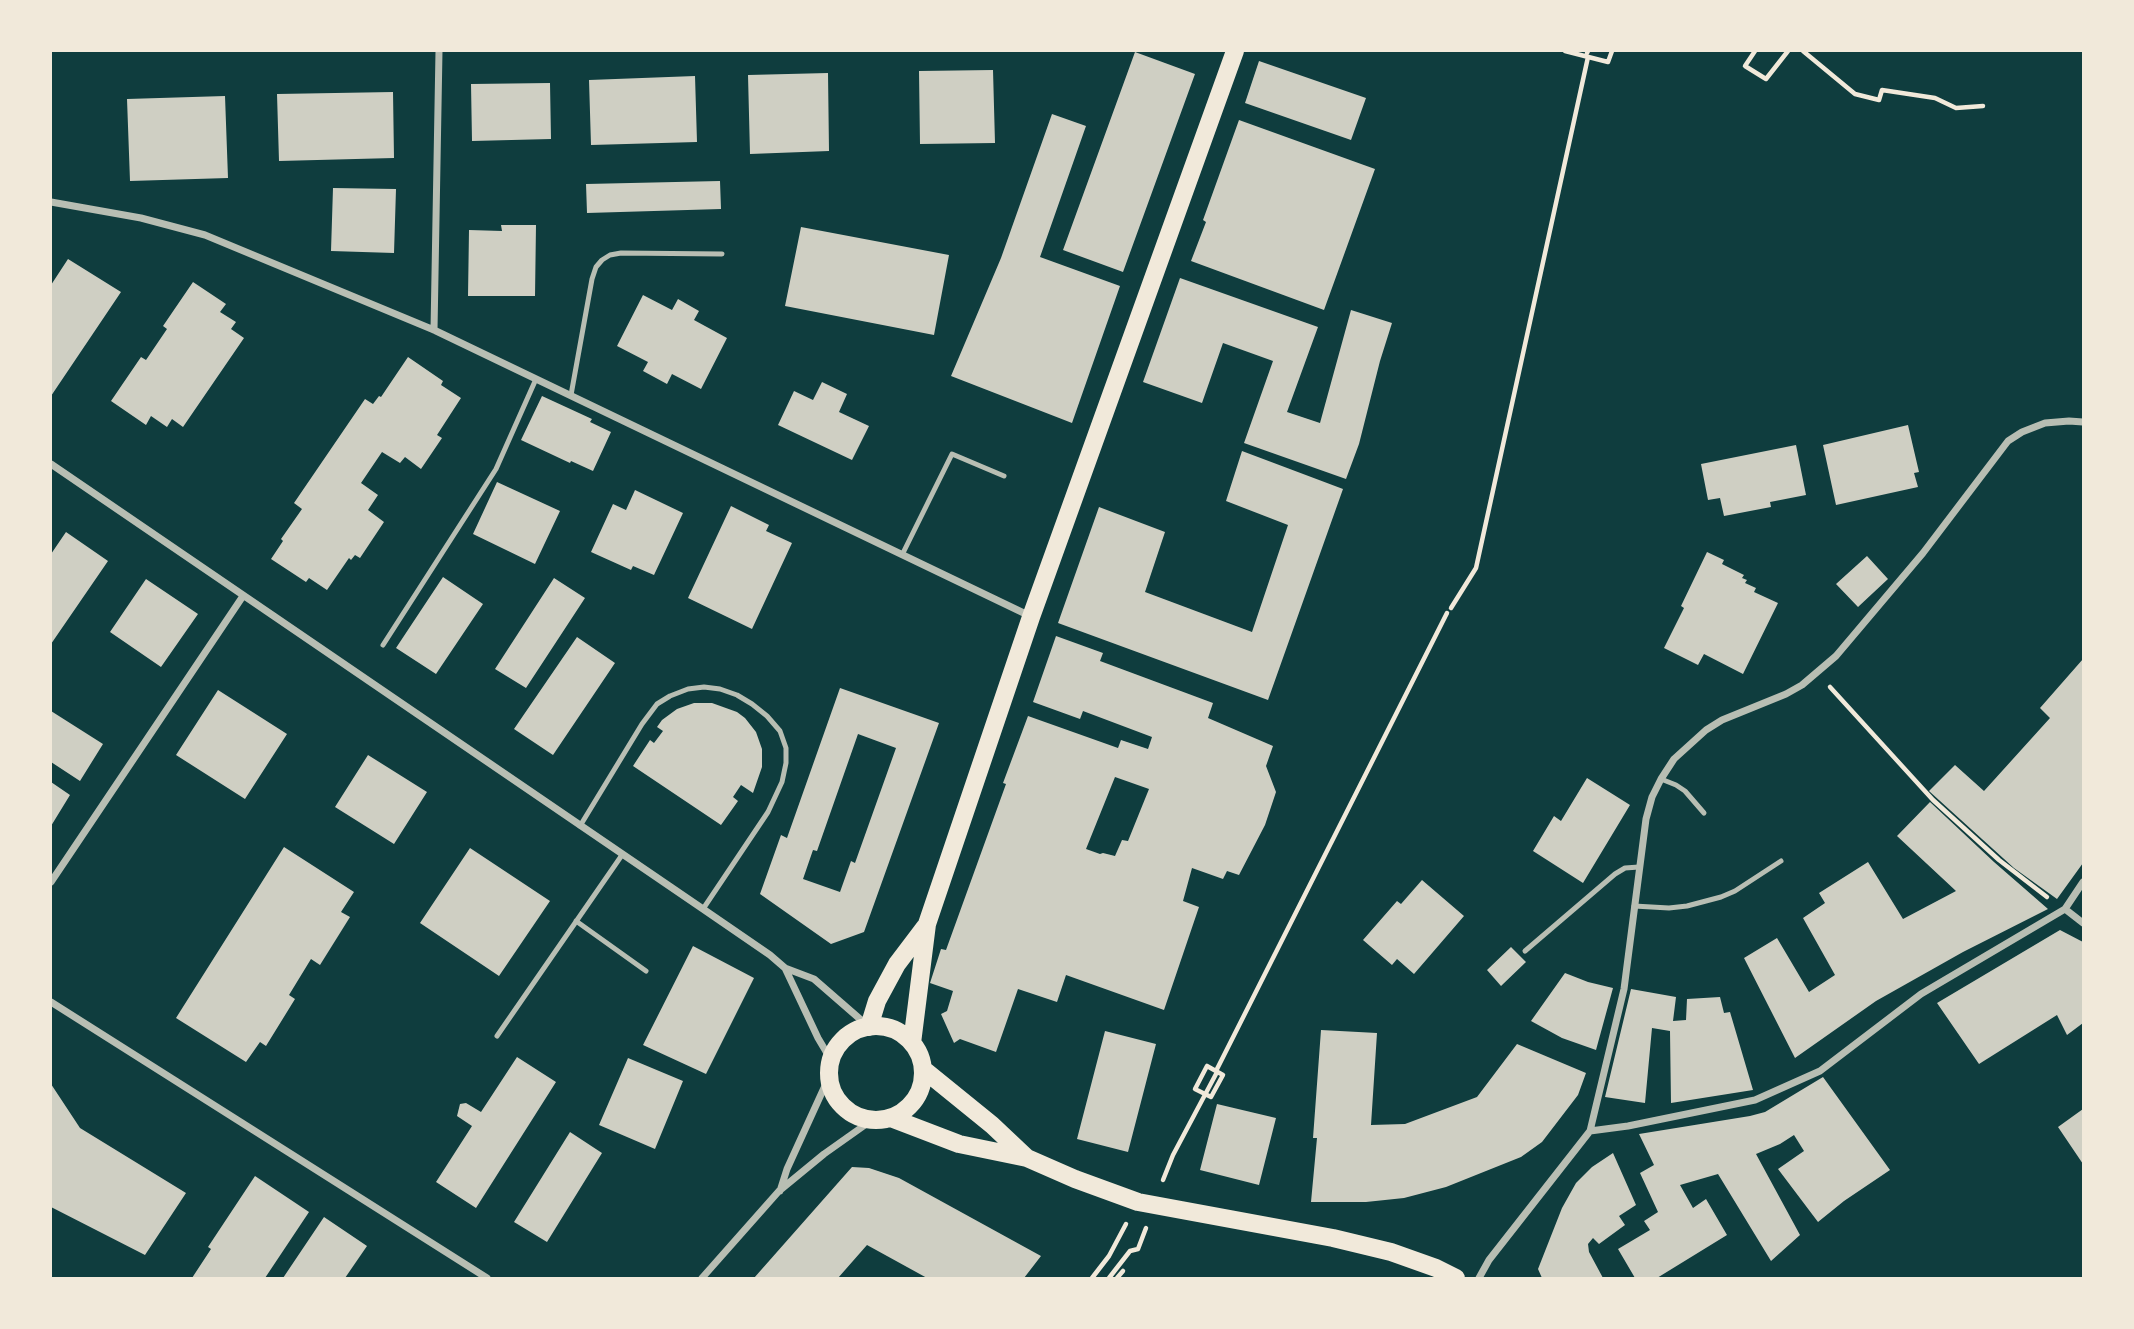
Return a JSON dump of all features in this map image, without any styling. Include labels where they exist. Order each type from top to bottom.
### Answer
[{"type":"main road","points":[[912,1043],[928,924],[1031,617],[1235,51]]},
{"type":"main road","points":[[869,1027],[877,1001],[897,964],[928,924]]},
{"type":"main road","points":[[881,1026],[892,1029],[912,1043],[923,1069],[918,1094],[912,1104],[891,1118],[872,1120],[854,1115],[844,1108],[836,1098],[830,1068],[841,1042],[858,1030],[881,1026]]},
{"type":"main road","points":[[923,1069],[992,1125],[1027,1158]]},
{"type":"main road","points":[[891,1118],[959,1144],[1027,1158],[1138,1202],[1333,1238],[1391,1252],[1456,1278]]},
{"type":"street","points":[[434,330],[439,51]]},
{"type":"street","points":[[51,202],[141,218],[205,235],[434,330],[1031,617]]},
{"type":"street","points":[[1479,1278],[1489,1260],[1590,1131],[1624,989],[1646,819],[1652,797],[1674,759],[1706,730],[1723,720],[1786,694],[1836,656],[1923,553],[2008,441],[2045,423],[2083,422]]},
{"type":"street","points":[[51,464],[770,955],[785,968],[814,979],[869,1027]]},
{"type":"street","points":[[51,882],[243,596]]},
{"type":"street","points":[[1590,1131],[1628,1126],[1755,1100],[1820,1071],[1921,995],[2065,909],[2083,881]]},
{"type":"street","points":[[2065,909],[2083,923]]},
{"type":"street","points":[[779,1191],[830,1068],[785,968]]},
{"type":"street","points":[[51,1002],[487,1278]]},
{"type":"street","points":[[702,1278],[779,1191],[824,1154],[872,1120]]},
{"type":"lane","points":[[570,395],[592,279],[602,260],[621,253],[722,254]]},
{"type":"lane","points":[[383,645],[496,470],[536,379]]},
{"type":"lane","points":[[902,555],[952,454],[1004,476]]},
{"type":"lane","points":[[579,825],[657,704],[679,693],[704,687],[737,695],[752,704],[780,731],[786,748],[782,782],[768,812],[703,909]]},
{"type":"lane","points":[[1661,779],[1685,791],[1704,813]]},
{"type":"lane","points":[[497,1035],[622,855]]},
{"type":"lane","points":[[1634,906],[1669,908],[1721,897],[1781,862]]},
{"type":"lane","points":[[1525,951],[1615,874],[1625,867],[1639,867]]},
{"type":"lane","points":[[576,921],[646,971]]},
{"type":"path","points":[[1565,51],[1588,54],[1608,62],[1612,51]]},
{"type":"path","points":[[1755,51],[1745,66],[1766,79],[1788,51]]},
{"type":"path","points":[[1802,51],[1855,94],[1879,100],[1882,90],[1935,98],[1956,108],[1983,106]]},
{"type":"path","points":[[1451,608],[1476,568],[1588,54]]},
{"type":"path","points":[[1216,1072],[1447,613]]},
{"type":"path","points":[[1817,673],[1933,800],[1998,860],[2065,909]]},
{"type":"path","points":[[1207,1066],[1223,1074],[1212,1097],[1205,1094],[1195,1090],[1207,1066]]},
{"type":"path","points":[[1170,1162],[1205,1094]]},
{"type":"path","points":[[1092,1278],[1109,1256],[1138,1202]]},
{"type":"path","points":[[1109,1278],[1130,1251],[1138,1249]]},
{"type":"path","points":[[1117,1278],[1123,1270]]},
{"type":"building","points":[[1135,52],[1195,74],[1123,272],[1063,250]]},
{"type":"building","points":[[1259,61],[1366,98],[1351,140],[1245,103]]},
{"type":"building","points":[[993,70],[995,143],[920,144],[919,71]]},
{"type":"building","points":[[828,73],[829,151],[750,154],[748,75]]},
{"type":"building","points":[[695,76],[697,142],[591,145],[589,80]]},
{"type":"building","points":[[550,83],[551,139],[472,141],[471,84]]},
{"type":"building","points":[[393,92],[394,158],[279,161],[277,94]]},
{"type":"building","points":[[225,96],[228,178],[130,181],[127,99]]},
{"type":"building","points":[[1052,114],[1086,126],[1040,257],[1120,286],[1072,423],[951,376],[1001,258]]},
{"type":"building","points":[[1239,120],[1375,169],[1324,310],[1191,261]]},
{"type":"building","points":[[720,181],[721,209],[587,213],[586,184]]},
{"type":"building","points":[[333,188],[396,189],[394,253],[331,251]]},
{"type":"building","points":[[501,225],[536,225],[535,296],[468,296],[469,230],[502,231]]},
{"type":"building","points":[[801,227],[949,255],[934,335],[785,306]]},
{"type":"building","points":[[68,259],[121,292],[51,396],[51,285]]},
{"type":"building","points":[[1180,278],[1318,327],[1287,412],[1320,423],[1351,310],[1392,323],[1359,444],[1346,479],[1244,443],[1273,361],[1223,343],[1202,403],[1143,382]]},
{"type":"building","points":[[193,282],[226,304],[220,312],[236,322],[231,329],[244,338],[183,427],[172,419],[167,427],[151,416],[146,425],[111,401],[141,357],[146,360],[167,329],[163,326]]},
{"type":"building","points":[[643,295],[672,310],[678,299],[699,311],[694,320],[727,338],[701,389],[672,374],[667,384],[643,371],[648,362],[617,346]]},
{"type":"building","points":[[408,357],[443,381],[441,385],[461,398],[437,435],[442,438],[421,469],[405,457],[400,463],[382,452],[361,483],[378,495],[368,510],[384,522],[360,558],[355,555],[351,560],[349,558],[327,590],[309,578],[306,582],[271,559],[302,509],[294,503],[365,399],[373,404],[381,397]]},
{"type":"building","points":[[822,382],[847,394],[839,412],[869,426],[852,460],[778,425],[794,391],[813,400]]},
{"type":"building","points":[[542,396],[592,419],[590,422],[611,432],[593,471],[521,440]]},
{"type":"building","points":[[1908,425],[1919,472],[1914,473],[1918,487],[1836,505],[1823,445]]},
{"type":"building","points":[[1796,445],[1806,495],[1770,502],[1771,507],[1724,516],[1720,498],[1708,500],[1701,464]]},
{"type":"building","points":[[1242,451],[1343,489],[1268,700],[1058,623],[1099,507],[1165,532],[1145,592],[1252,632],[1288,525],[1226,501]]},
{"type":"building","points":[[497,482],[560,511],[535,564],[473,534]]},
{"type":"building","points":[[635,490],[683,513],[654,575],[633,566],[631,570],[591,552],[613,504],[626,510]]},
{"type":"building","points":[[731,506],[769,525],[766,531],[792,543],[752,629],[688,598]]},
{"type":"building","points":[[66,532],[108,561],[51,644],[51,554]]},
{"type":"building","points":[[1707,552],[1724,560],[1722,564],[1744,575],[1742,578],[1747,580],[1745,583],[1756,588],[1754,592],[1778,603],[1743,674],[1704,654],[1698,665],[1664,648]]},
{"type":"building","points":[[1867,556],[1888,579],[1858,607],[1836,584]]},
{"type":"building","points":[[443,577],[483,604],[436,674],[396,648]]},
{"type":"building","points":[[554,578],[585,598],[526,688],[495,669]]},
{"type":"building","points":[[146,579],[198,614],[161,667],[110,632]]},
{"type":"building","points":[[1056,636],[1103,653],[1100,661],[1213,703],[1208,718],[1273,746],[1266,766],[1276,792],[1265,825],[1239,875],[1227,871],[1223,879],[1192,868],[1183,901],[1199,907],[1164,1010],[1066,975],[1057,1002],[1018,989],[996,1052],[960,1039],[954,1043],[941,1014],[947,1011],[953,991],[930,983],[941,949],[946,950],[1028,716],[1118,748],[1121,740],[1148,749],[1152,737],[1083,711],[1080,719],[1033,702]],"holes":[[[1115,777],[1149,789],[1128,841],[1122,840],[1115,856],[1086,849]]]},
{"type":"building","points":[[577,637],[615,663],[553,755],[514,729]]},
{"type":"building","points":[[2083,659],[2083,863],[2057,899],[2014,868],[1929,791],[1955,765],[1984,791],[2050,718],[2040,708]]},
{"type":"building","points":[[840,688],[939,723],[864,932],[831,944],[760,894],[781,835],[787,838]],"holes":[[[858,734],[896,748],[855,863],[851,861],[840,892],[803,879],[813,850],[817,851]]]},
{"type":"building","points":[[218,690],[287,734],[245,799],[176,755]]},
{"type":"building","points":[[694,703],[712,703],[737,712],[756,732],[762,749],[762,767],[753,793],[741,785],[733,797],[738,801],[721,825],[633,766],[650,740],[654,743],[663,731],[657,727],[662,720],[677,709]]},
{"type":"building","points":[[51,711],[103,744],[80,781],[51,762]]},
{"type":"building","points":[[368,755],[427,792],[394,844],[335,807]]},
{"type":"building","points":[[1587,778],[1630,805],[1583,883],[1533,851],[1554,816],[1561,821]]},
{"type":"building","points":[[51,782],[70,795],[51,826]]},
{"type":"building","points":[[1930,802],[2048,909],[1963,952],[1876,1001],[1795,1058],[1744,958],[1777,938],[1809,992],[1835,975],[1803,918],[1825,903],[1819,893],[1868,862],[1903,919],[1956,891],[1897,836]]},
{"type":"building","points":[[284,847],[354,892],[341,912],[350,917],[320,965],[311,959],[289,995],[295,999],[266,1046],[260,1042],[246,1062],[176,1018]]},
{"type":"building","points":[[470,848],[550,901],[499,976],[420,923]]},
{"type":"building","points":[[1422,880],[1464,916],[1414,974],[1397,959],[1392,965],[1363,940],[1397,901],[1401,904]]},
{"type":"building","points":[[2060,930],[2083,942],[2083,1023],[2067,1035],[2057,1015],[1979,1064],[1937,1003]]},
{"type":"building","points":[[693,946],[754,978],[706,1074],[643,1045]]},
{"type":"building","points":[[1511,947],[1526,962],[1501,986],[1487,970]]},
{"type":"building","points":[[1565,973],[1613,988],[1596,1050],[1562,1038],[1531,1021]]},
{"type":"building","points":[[1631,989],[1676,997],[1673,1021],[1686,1020],[1687,999],[1720,997],[1724,1013],[1730,1012],[1753,1090],[1671,1103],[1670,1031],[1652,1028],[1645,1103],[1605,1097]]},
{"type":"building","points":[[1321,1030],[1377,1033],[1371,1125],[1405,1124],[1477,1097],[1517,1044],[1586,1073],[1578,1095],[1542,1142],[1521,1157],[1446,1187],[1404,1198],[1366,1202],[1311,1202],[1317,1138],[1313,1138]]},
{"type":"building","points":[[1105,1031],[1156,1044],[1128,1152],[1077,1139]]},
{"type":"building","points":[[517,1057],[556,1082],[476,1208],[436,1182],[472,1126],[457,1116],[460,1104],[466,1103],[481,1112]]},
{"type":"building","points":[[628,1058],[683,1081],[655,1149],[599,1125]]},
{"type":"building","points":[[1823,1077],[1890,1170],[1818,1222],[1778,1169],[1804,1151],[1794,1135],[1756,1154],[1800,1235],[1771,1261],[1718,1174],[1680,1185],[1693,1208],[1706,1199],[1727,1235],[1657,1278],[1635,1278],[1618,1249],[1650,1230],[1644,1221],[1658,1212],[1640,1173],[1654,1165],[1639,1134],[1765,1112]]},
{"type":"building","points":[[51,1084],[80,1128],[186,1193],[145,1255],[51,1207]]},
{"type":"building","points":[[1217,1104],[1276,1118],[1259,1185],[1200,1170]]},
{"type":"building","points":[[2083,1109],[2083,1164],[2058,1127]]},
{"type":"building","points":[[570,1132],[602,1153],[547,1242],[514,1222]]},
{"type":"building","points":[[1613,1153],[1636,1205],[1619,1216],[1625,1225],[1599,1244],[1593,1238],[1588,1244],[1589,1252],[1603,1278],[1542,1278],[1538,1269],[1562,1208],[1576,1183],[1592,1167]]},
{"type":"building","points":[[852,1167],[869,1168],[899,1178],[1041,1256],[1024,1278],[927,1278],[867,1245],[838,1278],[754,1278]]},
{"type":"building","points":[[255,1176],[309,1212],[265,1278],[192,1278],[211,1249],[208,1247]]},
{"type":"building","points":[[324,1217],[367,1246],[345,1278],[283,1278]]}]
